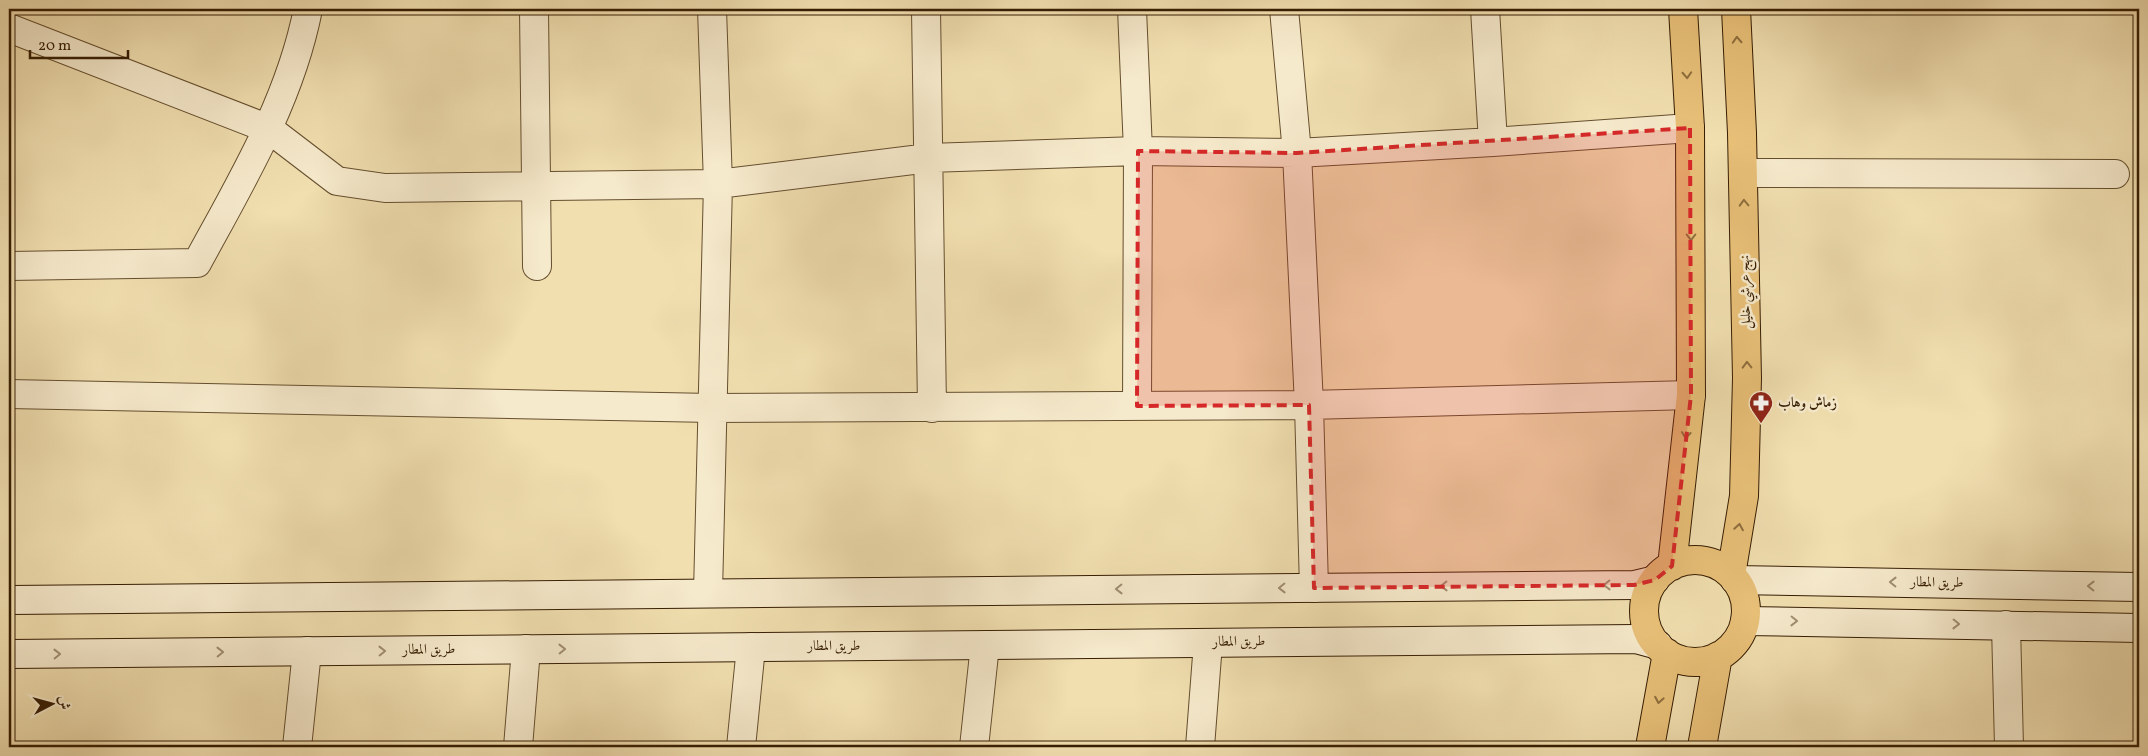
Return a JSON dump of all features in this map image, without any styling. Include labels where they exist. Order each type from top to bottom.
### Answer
[{"type":"highway","points":[[1663,573],[1691,394],[1690,128],[1684,9]]},
{"type":"highway","name":"نهج عرشي خليل","points":[[1733,578],[1744,496],[1747,378],[1743,173],[1736,9]]},
{"type":"highway","points":[[1692,560],[1703,560],[1723,568],[1733,578],[1743,595],[1746,612],[1742,629],[1733,645],[1718,656],[1692,662],[1675,658],[1662,649],[1647,628],[1645,608],[1650,588],[1663,573],[1692,560]]},
{"type":"highway","points":[[1650,747],[1662,649]]},
{"type":"highway","points":[[1702,747],[1718,656]]},
{"type":"street","points":[[9,266],[197,263],[269,129],[302,40],[308,9]]},
{"type":"street","points":[[534,9],[537,266]]},
{"type":"street","points":[[708,593],[718,184],[712,9]]},
{"type":"street","points":[[926,9],[932,408]]},
{"type":"street","points":[[1132,9],[1138,151],[1137,406]]},
{"type":"street","points":[[1284,9],[1297,153],[1309,406],[1314,588]]},
{"type":"street","points":[[1485,9],[1494,142]]},
{"type":"street","points":[[9,28],[269,129],[337,181],[385,188],[718,184],[929,158],[1138,151],[1297,153],[1494,142],[1690,128]]},
{"type":"street","points":[[1743,173],[2115,174]]},
{"type":"street","points":[[9,394],[712,408],[932,408],[1309,406],[1691,394]]},
{"type":"street","points":[[9,600],[1634,585],[1663,573]]},
{"type":"street","name":"طريق المطار","points":[[1733,578],[2139,587]]},
{"type":"street","points":[[2006,584],[2009,747]]},
{"type":"street","points":[[1745,621],[2139,628]]},
{"type":"street","name":"طريق المطار","points":[[9,654],[1636,639],[1662,649]]},
{"type":"street","points":[[1200,747],[1208,643]]},
{"type":"street","points":[[974,747],[985,645]]},
{"type":"street","points":[[741,747],[751,647]]},
{"type":"street","points":[[518,747],[526,649]]},
{"type":"street","points":[[297,747],[307,652]]},
{"type":"highlighted area","points":[[1690,128],[1691,395],[1672,566],[1655,580],[1634,585],[1314,588],[1309,405],[1137,406],[1138,151],[1297,153]]},
{"type":"place","name":"زماش وهاب","points":[[1761,424]]}]
